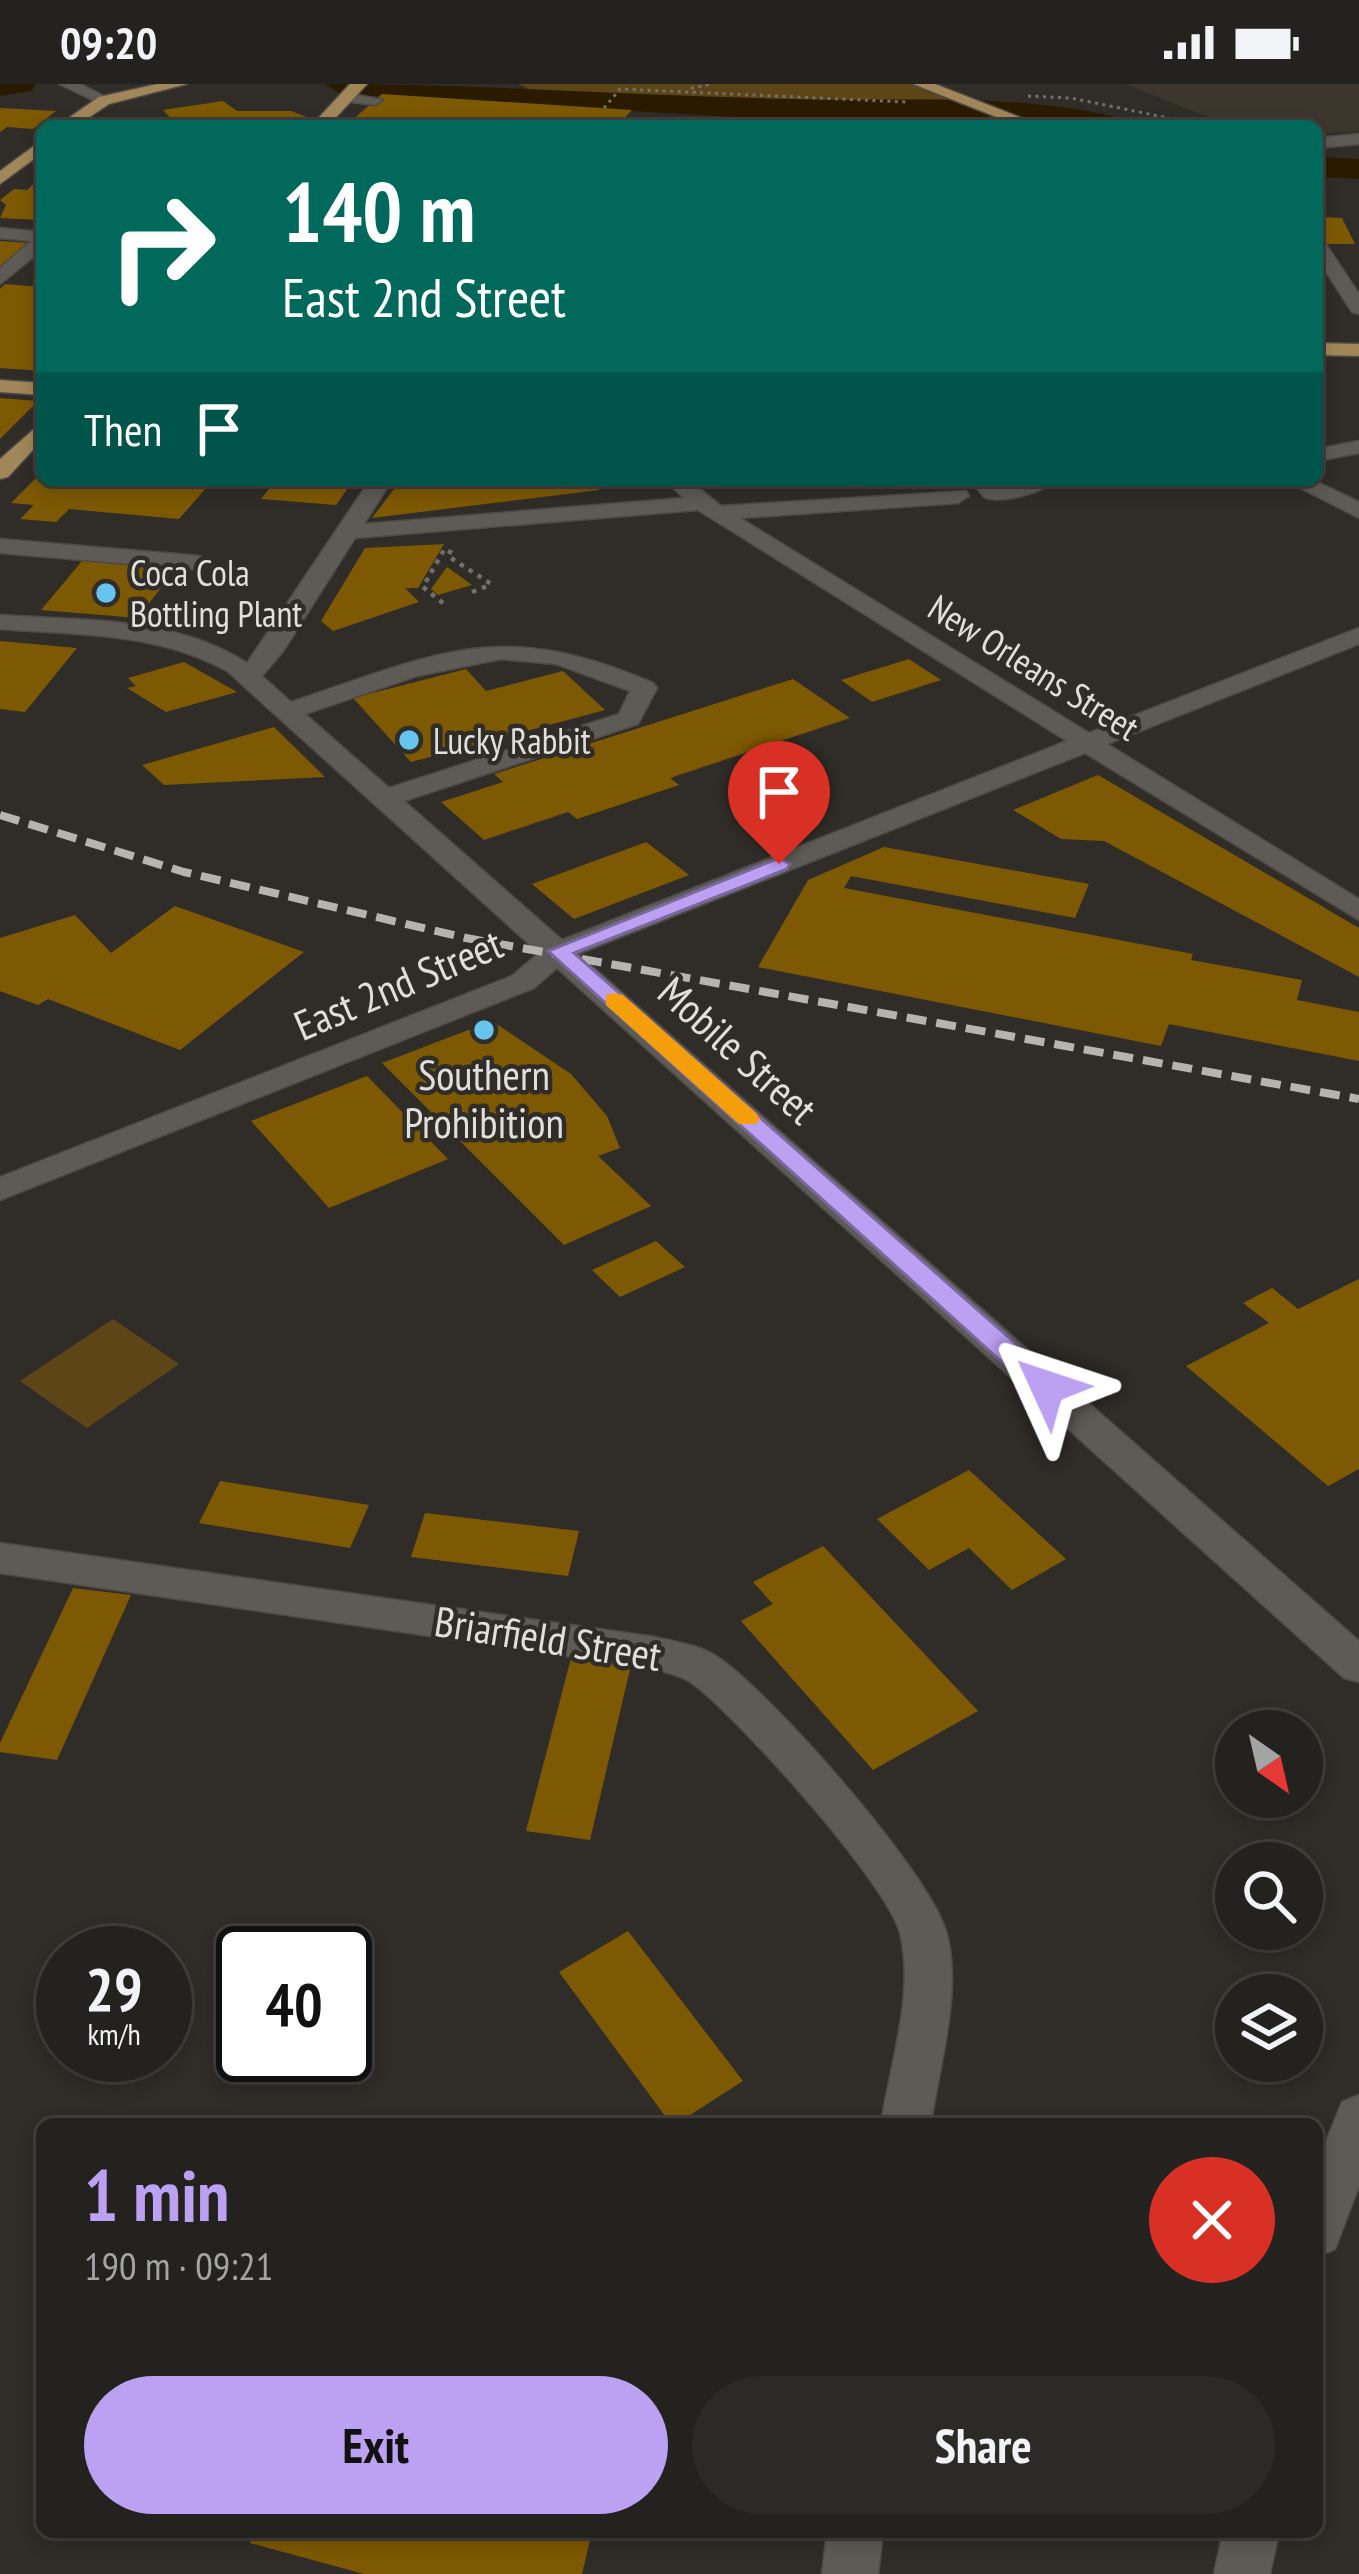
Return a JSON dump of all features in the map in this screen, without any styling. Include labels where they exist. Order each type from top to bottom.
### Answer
[{"type":"main road","points":[[74,120],[104,100],[178,84]]},
{"type":"main road","points":[[921,84],[1018,120]]},
{"type":"main road","points":[[326,120],[353,92]]},
{"type":"main road","points":[[0,179],[9,165],[36,149]]},
{"type":"main road","points":[[1323,349],[1359,350]]},
{"type":"main road","points":[[0,386],[36,389]]},
{"type":"main road","points":[[0,472],[34,446]]},
{"type":"street","points":[[74,88],[104,100]]},
{"type":"street","points":[[353,92],[375,100]]},
{"type":"street","points":[[326,120],[358,114]]},
{"type":"street","points":[[1323,142],[1359,139]]},
{"type":"street","points":[[0,232],[36,238]]},
{"type":"street","points":[[0,278],[36,245]]},
{"type":"street","points":[[1323,253],[1359,308]]},
{"type":"street","points":[[1323,454],[1359,447]]},
{"type":"street","points":[[248,676],[272,650],[310,573],[347,531],[377,486]]},
{"type":"street","name":"New Orleans Street","points":[[682,486],[708,508],[1359,910]]},
{"type":"street","points":[[987,486],[992,492],[1034,487]]},
{"type":"street","points":[[1308,486],[1359,511]]},
{"type":"street","points":[[347,531],[448,536],[708,508],[958,496]]},
{"type":"street","points":[[0,545],[200,563]]},
{"type":"street","name":"Mobile Street","points":[[0,622],[152,629],[204,648],[248,676],[1359,1666]]},
{"type":"street","name":"East 2nd Street","points":[[0,1189],[523,982],[559,951],[1359,635]]},
{"type":"street","points":[[288,711],[489,654],[530,652],[586,664],[644,688],[628,719],[386,798]]},
{"type":"street","name":"Briarfield Street","points":[[0,1558],[655,1653],[698,1665],[729,1689],[902,1888],[923,1929],[926,1967],[907,2118]]},
{"type":"street","points":[[1323,2216],[1359,2118]]},
{"type":"street","points":[[850,2574],[854,2538]]},
{"type":"street","points":[[1242,2574],[1250,2538]]},
{"type":"path","points":[[674,92],[713,84]]},
{"type":"path","points":[[604,108],[620,89]]},
{"type":"path","points":[[443,603],[423,587],[448,536],[454,540],[448,556],[491,584],[472,592]]},
{"type":"shaded area","points":[[518,84],[921,84],[995,111],[741,108],[545,96]]},
{"type":"shaded area","points":[[1125,84],[1359,84],[1359,131],[1323,134],[1323,120],[1216,120]]},
{"type":"shaded area","points":[[113,1319],[179,1364],[87,1428],[20,1381]]},
{"type":"building","points":[[382,94],[632,110],[623,120],[352,120]]},
{"type":"building","points":[[223,101],[237,111],[291,111],[309,118],[172,120],[163,110]]},
{"type":"building","points":[[0,108],[56,111],[36,120],[33,129],[7,127],[0,132]]},
{"type":"building","points":[[36,182],[36,220],[0,218],[6,205],[0,200],[14,189],[27,190]]},
{"type":"building","points":[[1323,217],[1342,218],[1355,244],[1323,244]]},
{"type":"building","points":[[0,241],[29,243],[0,267]]},
{"type":"building","points":[[5,284],[36,287],[36,371],[0,368],[0,289]]},
{"type":"building","points":[[0,398],[36,401],[36,403],[0,439]]},
{"type":"building","points":[[36,478],[36,486],[208,486],[179,519],[69,509],[56,522],[20,519],[34,505],[11,503]]},
{"type":"building","points":[[271,486],[349,486],[336,505],[261,499]]},
{"type":"building","points":[[396,486],[598,486],[599,490],[372,518]]},
{"type":"building","points":[[444,544],[418,588],[405,588],[419,602],[333,631],[321,621],[365,548]]},
{"type":"building","name":"Coca Cola Bottling Plant","points":[[82,561],[158,567],[152,575],[170,576],[138,618],[41,610]]},
{"type":"building","points":[[447,567],[472,585],[438,595],[431,589]]},
{"type":"building","points":[[0,641],[77,648],[25,712],[0,709]]},
{"type":"building","points":[[909,659],[941,680],[872,702],[841,680]]},
{"type":"building","points":[[184,662],[237,692],[166,712],[127,688],[136,686],[128,678]]},
{"type":"building","points":[[466,669],[486,691],[563,671],[605,710],[411,762],[353,698]]},
{"type":"building","points":[[793,679],[850,718],[670,778],[679,785],[577,819],[568,812],[484,840],[441,802],[503,782],[494,774]]},
{"type":"building","points":[[274,727],[325,777],[164,785],[142,765]]},
{"type":"building","points":[[1098,775],[1359,928],[1359,977],[1104,841],[1061,839],[1013,810]]},
{"type":"building","points":[[646,842],[689,875],[574,919],[532,884]]},
{"type":"building","points":[[884,847],[1089,884],[1075,918],[851,876],[844,888],[1193,954],[1191,960],[1302,980],[1297,1000],[1359,1012],[1359,1061],[1169,1024],[1161,1046],[758,967],[808,880]]},
{"type":"building","points":[[175,906],[304,952],[180,1050],[48,999],[38,1005],[0,991],[0,938],[75,915],[111,953]]},
{"type":"building","points":[[492,1021],[571,1074],[607,1116],[620,1148],[598,1156],[651,1206],[564,1245],[382,1063]]},
{"type":"building","points":[[367,1076],[448,1159],[329,1208],[251,1121]]},
{"type":"building","points":[[656,1241],[685,1267],[620,1297],[592,1270]]},
{"type":"building","points":[[1359,1279],[1359,1469],[1328,1486],[1186,1366],[1269,1323],[1243,1303],[1272,1288],[1298,1309]]},
{"type":"building","points":[[969,1470],[1066,1559],[1012,1590],[969,1548],[929,1570],[877,1519]]},
{"type":"building","points":[[220,1481],[369,1505],[350,1548],[199,1523]]},
{"type":"building","points":[[425,1513],[579,1531],[568,1576],[411,1557]]},
{"type":"building","points":[[823,1546],[978,1711],[873,1770],[741,1621],[773,1604],[753,1582]]},
{"type":"building","points":[[73,1588],[131,1595],[57,1760],[0,1752],[0,1743]]},
{"type":"building","points":[[571,1658],[631,1665],[590,1840],[526,1831]]},
{"type":"building","points":[[628,1931],[743,2081],[685,2118],[667,2118],[559,1972]]},
{"type":"building","points":[[252,2538],[591,2538],[582,2574],[364,2574],[250,2543]]},
{"type":"waterway","points":[[0,86],[20,84]]},
{"type":"waterway","points":[[341,84],[735,107],[994,111],[1079,120]]},
{"type":"waterway","points":[[1323,167],[1359,169]]},
{"type":"railway","points":[[0,815],[184,872],[466,938],[1359,1099]]},
{"type":"slow traffic","points":[[614,1000],[748,1119]]},
{"type":"place","name":"Coca Cola Bottling Plant","points":[[106,593]]},
{"type":"place","name":"Lucky Rabbit","points":[[409,740]]},
{"type":"place","name":"Southern Prohibition","points":[[484,1030]]},
{"type":"route","points":[[779,864],[559,951],[1047,1387]]}]
